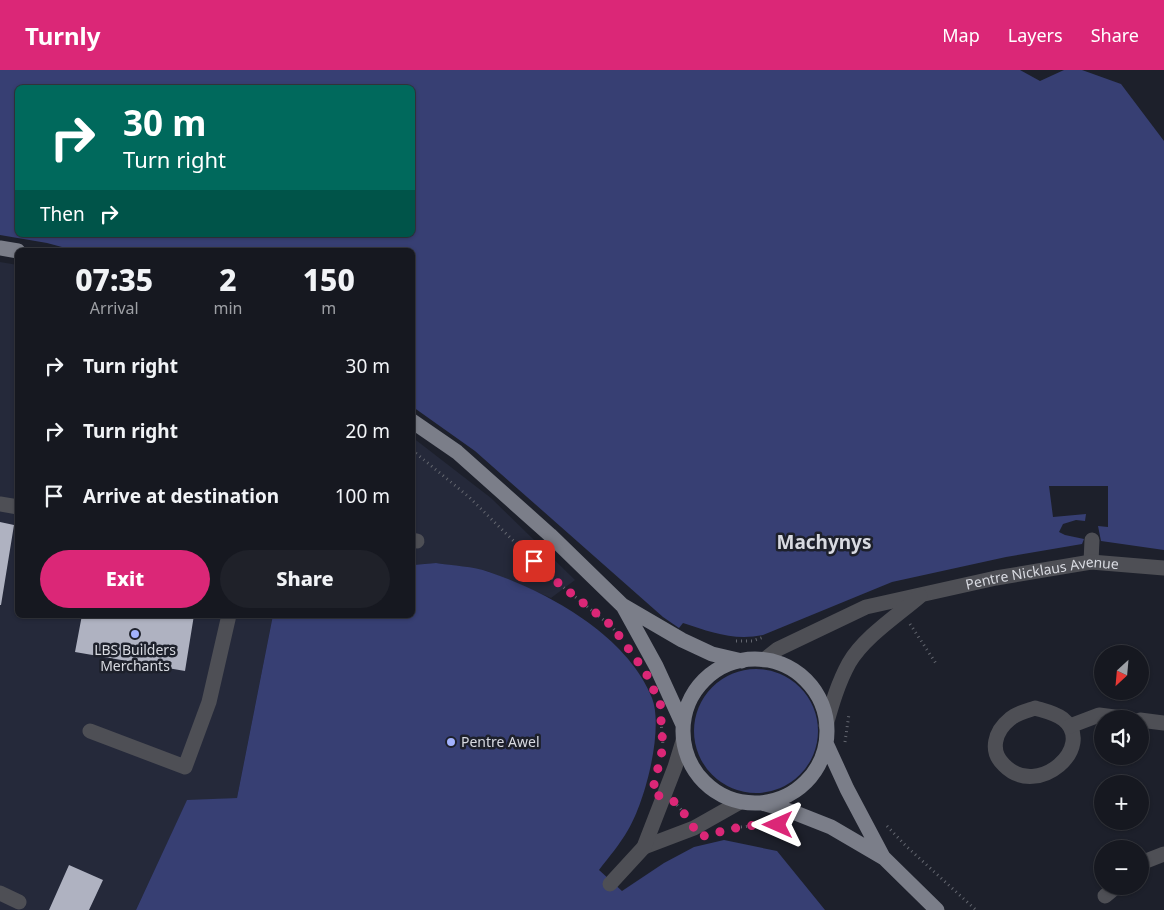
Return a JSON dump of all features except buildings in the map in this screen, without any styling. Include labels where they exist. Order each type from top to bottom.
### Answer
[{"type":"main road","points":[[0,248],[15,250]]},
{"type":"main road","points":[[415,422],[457,452],[550,535],[622,605],[682,640],[712,654],[742,660],[764,660],[785,666],[804,678],[815,692],[823,708],[826,725],[826,743],[821,760],[811,776],[797,789],[780,799],[760,803]]},
{"type":"main road","points":[[622,605],[656,666],[683,725]]},
{"type":"main road","points":[[742,660],[721,668],[703,681],[690,701],[683,725],[683,741],[695,771],[706,784],[722,795],[740,802],[760,803],[793,812],[831,827],[884,858],[937,910]]},
{"type":"main road","points":[[826,743],[847,788],[884,858]]},
{"type":"street","points":[[0,504],[15,506]]},
{"type":"street","points":[[1090,562],[1092,540]]},
{"type":"street","name":"Pentre Nicklaus Avenue","points":[[764,660],[778,650],[866,607],[996,578],[1090,562],[1164,568]]},
{"type":"street","name":"Pentre Nicklaus Avenue","points":[[826,725],[835,693],[850,662],[867,641],[921,595]]},
{"type":"street","points":[[90,731],[185,767],[209,702],[228,618]]},
{"type":"street","points":[[1035,708],[1050,712],[1063,719],[1070,726],[1074,735],[1070,753],[1053,771],[1031,778],[1009,771],[998,759],[995,740],[999,731],[1010,718],[1020,712],[1035,708]]},
{"type":"street","points":[[1070,726],[1094,717]]},
{"type":"street","points":[[1149,721],[1164,723]]},
{"type":"street","points":[[610,884],[644,847],[664,798],[683,741]]},
{"type":"street","points":[[644,847],[694,828],[740,802]]},
{"type":"street","points":[[1149,860],[1164,854]]},
{"type":"street","points":[[0,893],[19,902]]},
{"type":"path","points":[[415,452],[469,497],[547,574],[612,626],[617,634]]},
{"type":"path","points":[[902,612],[937,665]]},
{"type":"path","points":[[661,714],[663,747]]},
{"type":"path","points":[[664,798],[675,802],[694,828]]},
{"type":"path","points":[[725,830],[763,824],[778,825]]},
{"type":"path","points":[[885,824],[906,846],[976,910]]},
{"type":"shaded area","points":[[0,70],[1020,70],[1040,81],[1064,70],[1082,70],[1121,84],[1164,141],[1164,550],[1101,541],[1098,526],[1108,527],[1108,486],[1049,486],[1053,517],[1086,514],[1085,521],[1076,520],[1063,524],[1059,532],[1084,539],[1082,544],[1006,557],[892,582],[763,635],[752,637],[732,636],[683,623],[679,628],[663,617],[475,451],[415,408],[415,248],[66,248],[0,235]]},
{"type":"shaded area","points":[[0,262],[15,264],[15,618],[272,618],[237,798],[187,801],[136,910],[0,910]]},
{"type":"shaded area","points":[[415,439],[491,498],[575,580],[551,598],[487,571],[436,563],[415,565]]},
{"type":"shaded area","name":"Pentre Awel","points":[[436,563],[470,567],[489,572],[536,591],[584,619],[605,636],[625,655],[641,676],[652,698],[655,711],[656,728],[651,765],[641,802],[634,818],[622,840],[599,870],[622,891],[664,863],[694,847],[724,840],[777,851],[825,910],[136,910],[187,800],[237,798],[272,618],[415,618],[415,565]]},
{"type":"shaded area","points":[[756,669],[780,674],[800,687],[813,707],[818,731],[813,755],[800,775],[780,788],[756,793],[732,788],[712,775],[699,755],[694,731],[699,707],[712,687],[732,674]]},
{"type":"place","name":"LBS Builders Merchants","points":[[135,634]]},
{"type":"place","name":"Pentre Awel","points":[[451,742]]},
{"type":"district","name":"Machynys","points":[[824,542]]},
{"type":"route","points":[[534,561],[547,574],[612,626],[646,673],[661,706],[663,747],[652,793],[675,802],[700,837],[731,828],[763,824],[778,825]]}]
